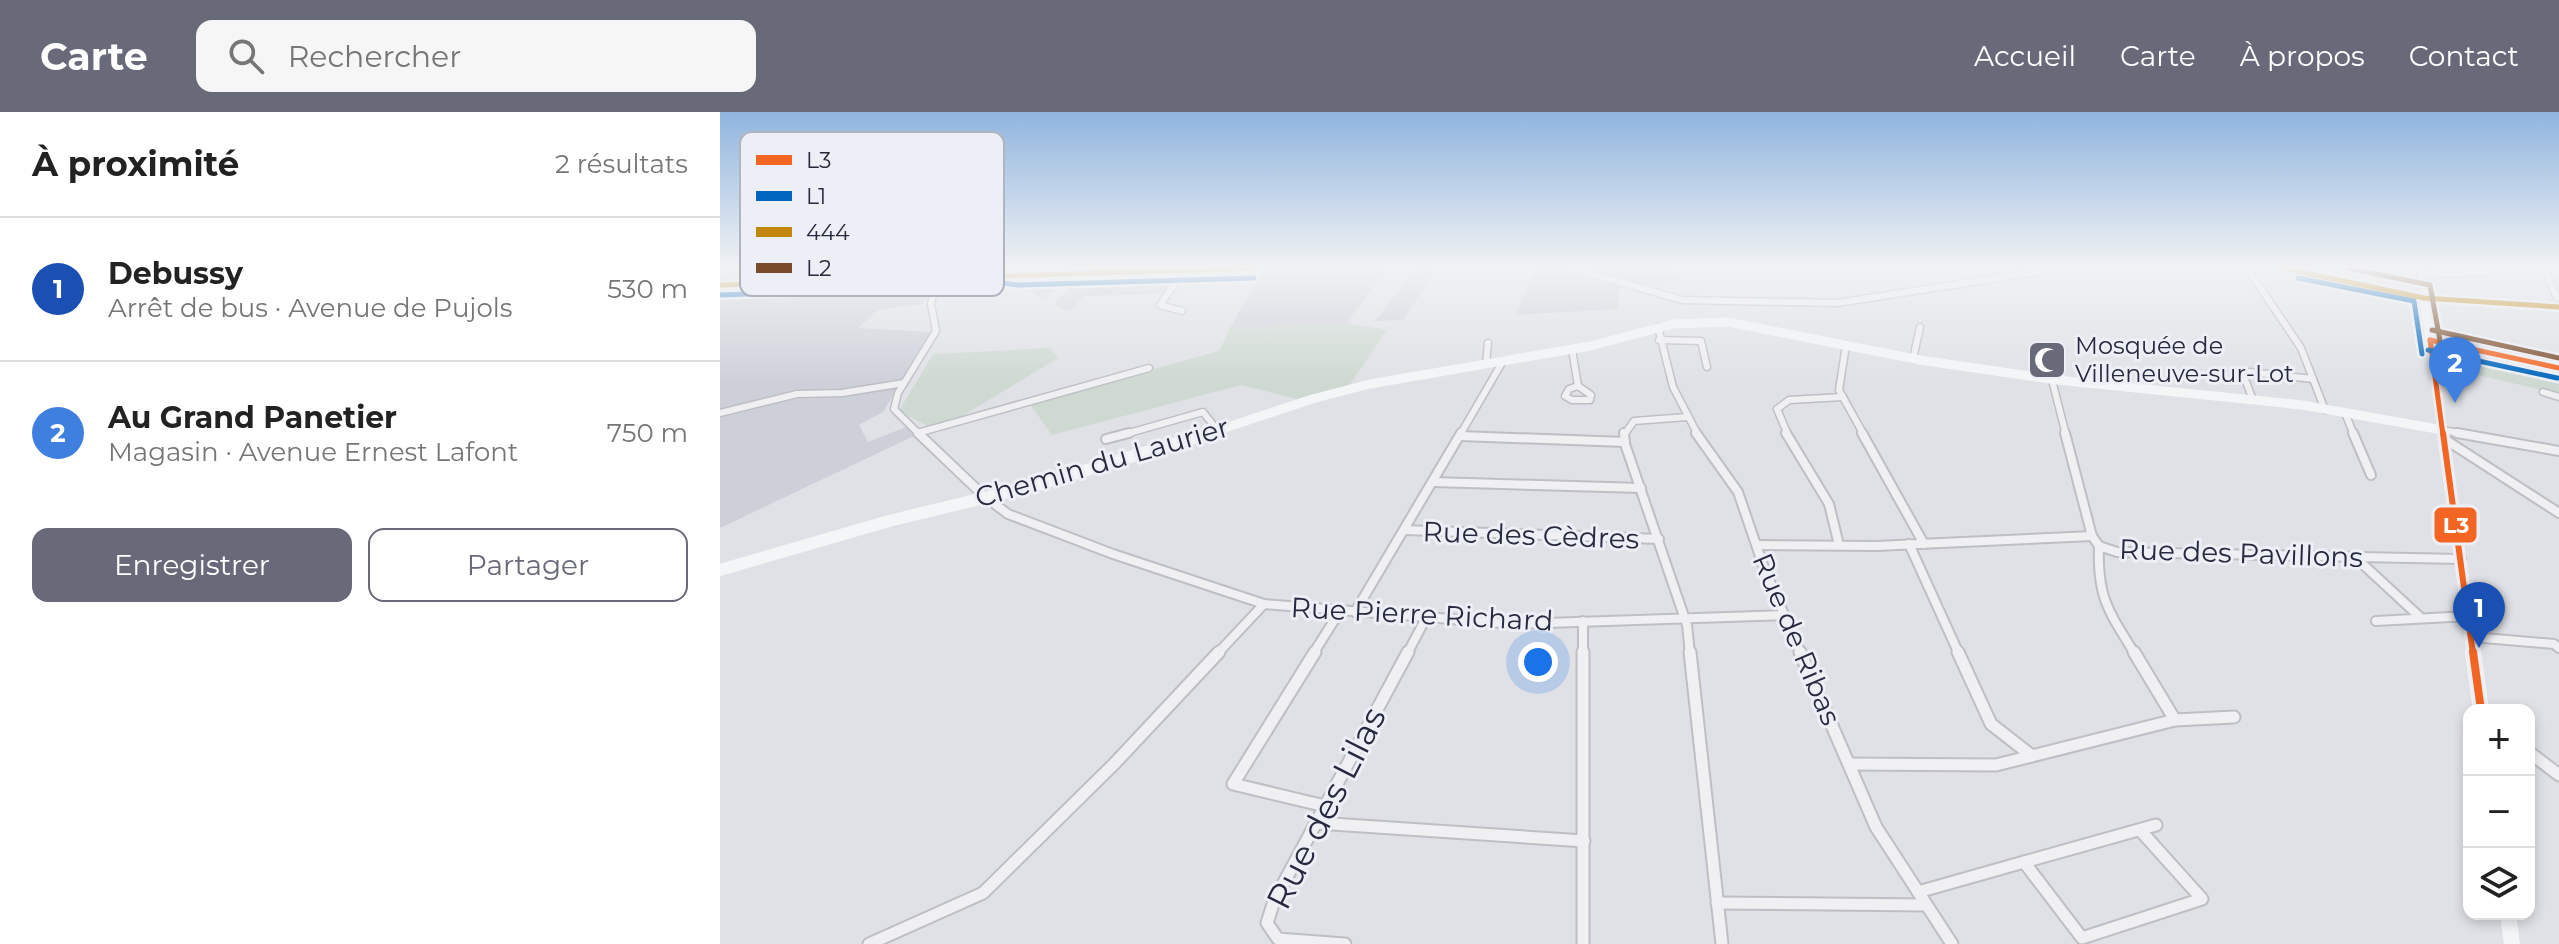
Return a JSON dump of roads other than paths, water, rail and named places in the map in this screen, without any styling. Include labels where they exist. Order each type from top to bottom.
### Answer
[{"type":"main road","points":[[2425,307],[2432,353]]},
{"type":"main road","name":"Chemin du Laurier","points":[[720,570],[984,496],[1037,485],[1218,431],[1312,399],[1370,384],[1572,349],[1658,327],[1728,322],[1913,359],[2052,380],[2325,410],[2444,435]]},
{"type":"main road","points":[[2434,365],[2480,704]]},
{"type":"main road","points":[[2509,920],[2512,944]]},
{"type":"street","points":[[720,413],[797,394],[866,390],[904,383],[936,331],[932,307]]},
{"type":"street","points":[[1167,307],[1182,311]]},
{"type":"street","points":[[1727,307],[1728,322]]},
{"type":"street","points":[[2274,307],[2293,334],[2325,410]]},
{"type":"street","name":"Rue de Ribas","points":[[1658,327],[1665,364],[1687,417],[1738,492],[1785,615],[1876,827],[1952,944]]},
{"type":"street","points":[[1913,359],[1920,327]]},
{"type":"street","points":[[1659,340],[1701,341],[1707,367]]},
{"type":"street","points":[[2430,340],[2559,368]]},
{"type":"street","points":[[1486,364],[1488,343]]},
{"type":"street","points":[[1846,345],[1839,390],[1924,544]]},
{"type":"street","points":[[1572,349],[1578,386]]},
{"type":"street","points":[[2432,353],[2434,365]]},
{"type":"street","points":[[1355,612],[1503,361]]},
{"type":"street","points":[[921,432],[1149,368]]},
{"type":"street","points":[[2253,400],[2243,374],[2249,372],[2313,379]]},
{"type":"street","name":"Rue des Pavillons","points":[[2052,380],[2092,536],[2099,546],[2117,552],[2461,559]]},
{"type":"street","name":"Rue Pierre Richard","points":[[904,383],[894,409],[984,496],[1008,514],[1113,554],[1264,604],[1514,624],[1785,615]]},
{"type":"street","points":[[2543,392],[2559,397]]},
{"type":"street","points":[[1839,545],[1829,504],[1779,420],[1777,409],[1789,400],[1843,397]]},
{"type":"street","points":[[1106,439],[1213,410]]},
{"type":"street","points":[[1203,412],[1218,431]]},
{"type":"street","points":[[2345,413],[2371,475]]},
{"type":"street","points":[[1687,417],[1634,421],[1624,432],[1682,618],[1687,625],[1722,944]]},
{"type":"street","points":[[2444,435],[2559,451]]},
{"type":"street","points":[[2444,435],[2559,513]]},
{"type":"street","points":[[1460,436],[1625,442]]},
{"type":"street","points":[[1433,482],[1641,488]]},
{"type":"street","name":"Rue des Cèdres","points":[[1404,530],[1659,539]]},
{"type":"street","points":[[1757,545],[1924,544],[2092,536]]},
{"type":"street","points":[[1909,544],[1991,724],[2032,756]]},
{"type":"street","points":[[2099,546],[2098,575],[2103,601],[2175,720]]},
{"type":"street","points":[[2355,557],[2421,618]]},
{"type":"street","points":[[869,944],[983,893],[1115,763],[1264,604]]},
{"type":"street","points":[[1325,806],[1233,784],[1340,611]]},
{"type":"street","points":[[2376,621],[2469,616]]},
{"type":"street","name":"Rue des Lilas","points":[[1345,944],[1278,939],[1267,923],[1274,901],[1426,618]]},
{"type":"street","points":[[1583,621],[1583,944]]},
{"type":"street","points":[[2472,637],[2554,644],[2559,648]]},
{"type":"street","points":[[1849,764],[1996,765],[2175,720],[2234,717]]},
{"type":"street","points":[[2535,757],[2559,775]]},
{"type":"street","points":[[1317,823],[1584,841]]},
{"type":"street","points":[[1918,892],[2156,825]]},
{"type":"street","points":[[2024,862],[2082,938],[2202,899],[2140,830]]},
{"type":"street","points":[[1717,903],[1926,905]]},
{"type":"place","name":"Mosquée de Villeneuve-sur-Lot","points":[[2047,360]]},
{"type":"place","name":"Au Grand Panetier","points":[[2455,403]]},
{"type":"place","name":"Debussy","points":[[2479,648]]}]
